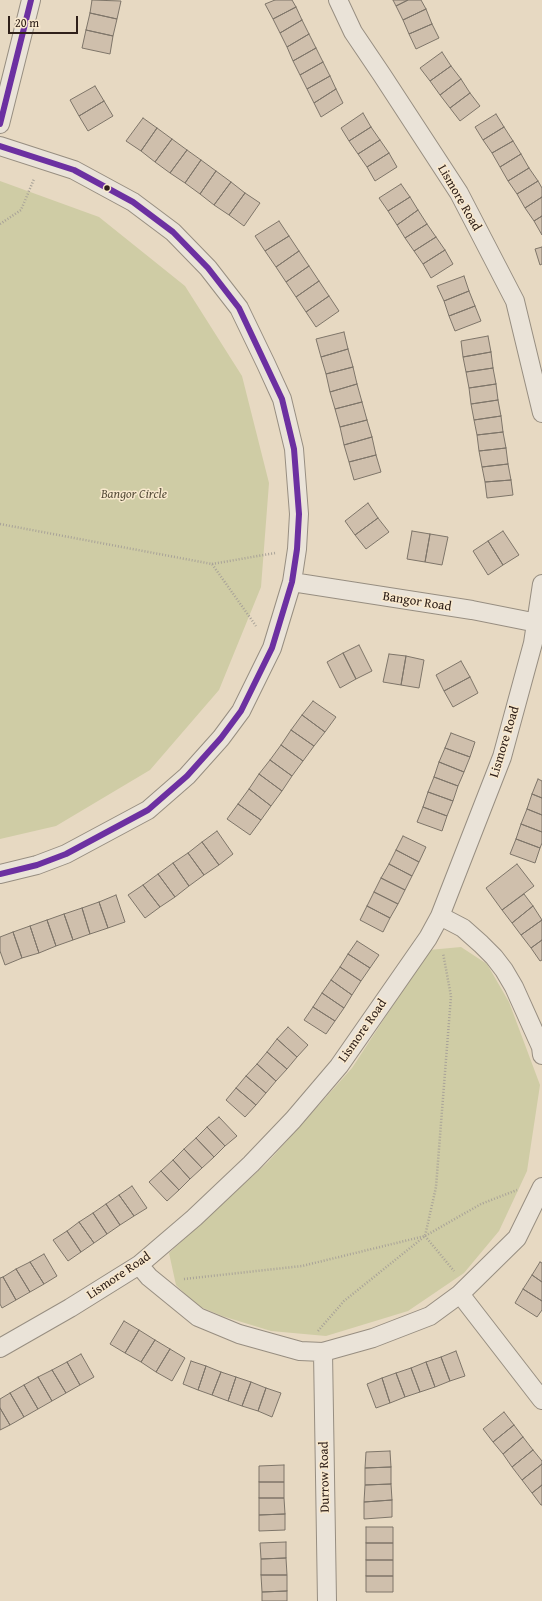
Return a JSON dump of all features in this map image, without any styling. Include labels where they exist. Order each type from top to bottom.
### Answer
[{"type":"street","points":[[0,124],[31,0]]},
{"type":"street","name":"Lismore Road","points":[[338,0],[352,32],[387,82],[459,193],[515,301],[542,413]]},
{"type":"street","points":[[0,146],[74,170],[133,202],[167,228],[208,268],[239,308],[282,399],[294,449],[299,514],[297,550],[292,582],[272,648],[241,711],[221,738],[187,776],[148,810],[66,854],[37,865],[0,874]]},
{"type":"street","name":"Bangor Road","points":[[292,582],[472,610],[539,623]]},
{"type":"street","name":"Lismore Road","points":[[0,1348],[70,1308],[139,1265],[194,1218],[245,1170],[293,1120],[339,1066],[428,938],[440,916],[502,757],[539,623],[542,584]]},
{"type":"street","points":[[440,916],[463,928],[481,944],[504,970],[514,987],[541,1047],[542,1055]]},
{"type":"street","points":[[139,1265],[161,1288],[198,1317],[239,1334],[300,1351],[323,1352],[373,1338],[430,1316],[464,1290],[517,1238],[542,1187]]},
{"type":"street","points":[[464,1290],[542,1400]]},
{"type":"street","name":"Durrow Road","points":[[323,1352],[327,1601]]},
{"type":"path","points":[[0,224],[21,210],[41,159]]},
{"type":"path","points":[[0,524],[212,564],[297,550]]},
{"type":"path","points":[[212,564],[272,648]]},
{"type":"path","points":[[428,938],[444,954],[451,996],[436,1187],[425,1236],[464,1290]]},
{"type":"path","points":[[300,1351],[344,1301],[425,1236],[481,1204],[522,1188]]},
{"type":"path","points":[[161,1288],[180,1279],[302,1266],[425,1236]]},
{"type":"green space","name":"Bangor Circle","points":[[0,181],[99,217],[185,286],[242,376],[269,483],[261,587],[219,690],[150,770],[56,826],[0,839]]},
{"type":"green space","points":[[461,947],[487,964],[509,1002],[540,1085],[527,1171],[499,1231],[464,1273],[408,1311],[326,1336],[271,1331],[222,1316],[196,1305],[176,1285],[169,1253],[268,1162],[352,1068],[429,950]]},
{"type":"building","points":[[92,0],[121,1],[117,19],[90,13]]},
{"type":"building","points":[[275,0],[292,0],[296,7],[273,19],[265,4]]},
{"type":"building","points":[[393,0],[408,0],[396,6]]},
{"type":"building","points":[[408,0],[421,0],[426,9],[403,20],[396,6]]},
{"type":"building","points":[[296,7],[302,20],[280,33],[273,19]]},
{"type":"building","points":[[426,9],[432,24],[409,34],[403,20]]},
{"type":"building","points":[[90,13],[117,19],[113,36],[86,30]]},
{"type":"building","points":[[302,20],[309,34],[287,47],[280,33]]},
{"type":"building","points":[[432,24],[439,38],[416,49],[409,34]]},
{"type":"building","points":[[86,30],[113,36],[110,54],[82,48]]},
{"type":"building","points":[[309,34],[316,48],[293,61],[287,47]]},
{"type":"building","points":[[316,48],[323,62],[300,75],[293,61]]},
{"type":"building","points":[[442,52],[451,66],[430,81],[420,68]]},
{"type":"building","points":[[323,62],[330,76],[307,89],[300,75]]},
{"type":"building","points":[[451,66],[461,79],[440,95],[430,81]]},
{"type":"building","points":[[330,76],[336,89],[314,103],[307,89]]},
{"type":"building","points":[[461,79],[470,93],[450,108],[440,95]]},
{"type":"building","points":[[95,86],[104,101],[79,116],[70,100]]},
{"type":"building","points":[[336,89],[343,103],[321,117],[314,103]]},
{"type":"building","points":[[470,93],[480,106],[460,121],[450,108]]},
{"type":"building","points":[[104,101],[113,116],[88,131],[79,116]]},
{"type":"building","points":[[363,113],[371,127],[349,141],[341,128]]},
{"type":"building","points":[[496,114],[504,127],[483,140],[475,127]]},
{"type":"building","points":[[143,118],[157,128],[141,151],[126,141]]},
{"type":"building","points":[[371,127],[380,140],[358,154],[349,141]]},
{"type":"building","points":[[504,127],[513,141],[492,153],[483,140]]},
{"type":"building","points":[[157,128],[172,139],[155,162],[141,151]]},
{"type":"building","points":[[172,139],[187,150],[170,173],[155,162]]},
{"type":"building","points":[[380,140],[389,153],[367,167],[358,154]]},
{"type":"building","points":[[513,141],[521,154],[500,167],[492,153]]},
{"type":"building","points":[[187,150],[201,160],[185,183],[170,173]]},
{"type":"building","points":[[389,153],[397,167],[375,181],[367,167]]},
{"type":"building","points":[[521,154],[529,168],[508,181],[500,167]]},
{"type":"building","points":[[201,160],[216,171],[200,194],[185,183]]},
{"type":"building","points":[[529,168],[538,181],[517,194],[508,181]]},
{"type":"building","points":[[216,171],[231,182],[214,205],[200,194]]},
{"type":"building","points":[[538,181],[542,188],[542,197],[525,208],[517,194]]},
{"type":"building","points":[[231,182],[245,193],[229,215],[214,205]]},
{"type":"building","points":[[401,184],[410,197],[388,211],[379,198]]},
{"type":"building","points":[[245,193],[260,203],[244,226],[229,215]]},
{"type":"building","points":[[410,197],[418,210],[397,225],[388,211]]},
{"type":"building","points":[[542,197],[542,216],[534,221],[525,208]]},
{"type":"building","points":[[418,210],[427,224],[405,238],[397,225]]},
{"type":"building","points":[[542,216],[542,235],[534,221]]},
{"type":"building","points":[[279,221],[289,236],[265,251],[255,236]]},
{"type":"building","points":[[427,224],[436,237],[414,251],[405,238]]},
{"type":"building","points":[[289,236],[299,251],[276,267],[265,251]]},
{"type":"building","points":[[436,237],[445,250],[423,264],[414,251]]},
{"type":"building","points":[[542,247],[542,264],[540,265],[535,249]]},
{"type":"building","points":[[445,250],[453,264],[431,278],[423,264]]},
{"type":"building","points":[[299,251],[309,266],[286,282],[276,267]]},
{"type":"building","points":[[309,266],[319,281],[296,297],[286,282]]},
{"type":"building","points":[[464,276],[469,291],[444,301],[437,286]]},
{"type":"building","points":[[319,281],[329,296],[306,312],[296,297]]},
{"type":"building","points":[[469,291],[475,306],[449,316],[444,301]]},
{"type":"building","points":[[329,296],[339,311],[316,327],[306,312]]},
{"type":"building","points":[[475,306],[481,321],[455,331],[449,316]]},
{"type":"building","points":[[344,332],[348,349],[321,357],[316,339]]},
{"type":"building","points":[[488,336],[491,352],[463,357],[461,341]]},
{"type":"building","points":[[348,349],[353,367],[326,374],[321,357]]},
{"type":"building","points":[[491,352],[493,368],[466,372],[463,357]]},
{"type":"building","points":[[353,367],[357,384],[330,392],[326,374]]},
{"type":"building","points":[[493,368],[496,384],[469,388],[466,372]]},
{"type":"building","points":[[357,384],[362,402],[335,409],[330,392]]},
{"type":"building","points":[[496,384],[498,400],[471,404],[469,388]]},
{"type":"building","points":[[498,400],[501,416],[474,420],[471,404]]},
{"type":"building","points":[[362,402],[367,420],[340,427],[335,409]]},
{"type":"building","points":[[501,416],[503,432],[477,435],[474,420]]},
{"type":"building","points":[[367,420],[372,437],[344,445],[340,427]]},
{"type":"building","points":[[503,432],[506,448],[479,451],[477,435]]},
{"type":"building","points":[[372,437],[376,455],[349,462],[344,445]]},
{"type":"building","points":[[506,448],[508,464],[482,467],[479,451]]},
{"type":"building","points":[[376,455],[381,472],[354,480],[349,462]]},
{"type":"building","points":[[508,464],[511,480],[485,482],[482,467]]},
{"type":"building","points":[[511,480],[513,495],[487,498],[485,482]]},
{"type":"building","points":[[368,503],[378,518],[355,535],[345,521]]},
{"type":"building","points":[[378,518],[389,532],[366,549],[355,535]]},
{"type":"building","points":[[412,531],[430,534],[425,562],[407,559]]},
{"type":"building","points":[[503,531],[519,555],[503,565],[488,541]]},
{"type":"building","points":[[430,534],[448,537],[442,565],[425,562]]},
{"type":"building","points":[[488,541],[503,565],[488,575],[473,551]]},
{"type":"building","points":[[359,645],[372,671],[356,679],[343,653]]},
{"type":"building","points":[[343,653],[356,679],[340,688],[327,662]]},
{"type":"building","points":[[389,654],[406,656],[401,685],[383,682]]},
{"type":"building","points":[[406,656],[424,660],[419,688],[401,685]]},
{"type":"building","points":[[461,661],[470,677],[444,691],[436,675]]},
{"type":"building","points":[[470,677],[478,693],[453,707],[444,691]]},
{"type":"building","points":[[313,701],[336,717],[325,732],[302,715]]},
{"type":"building","points":[[302,715],[325,732],[314,746],[291,730]]},
{"type":"building","points":[[291,730],[314,746],[303,761],[281,745]]},
{"type":"building","points":[[451,733],[475,742],[470,757],[445,748]]},
{"type":"building","points":[[281,745],[303,761],[292,776],[270,760]]},
{"type":"building","points":[[445,748],[470,757],[464,772],[439,762]]},
{"type":"building","points":[[270,760],[292,776],[282,791],[259,774]]},
{"type":"building","points":[[439,762],[464,772],[458,786],[434,777]]},
{"type":"building","points":[[259,774],[282,791],[271,806],[249,789]]},
{"type":"building","points":[[434,777],[458,786],[453,801],[428,792]]},
{"type":"building","points":[[538,779],[542,781],[542,798],[532,794]]},
{"type":"building","points":[[249,789],[271,806],[261,820],[238,804]]},
{"type":"building","points":[[428,792],[453,801],[447,816],[423,807]]},
{"type":"building","points":[[532,794],[542,798],[542,815],[527,809]]},
{"type":"building","points":[[238,804],[261,820],[250,835],[227,819]]},
{"type":"building","points":[[423,807],[447,816],[442,831],[417,822]]},
{"type":"building","points":[[527,809],[542,815],[542,832],[521,824]]},
{"type":"building","points":[[521,824],[542,832],[542,843],[540,848],[516,839]]},
{"type":"building","points":[[217,831],[233,854],[219,865],[202,842]]},
{"type":"building","points":[[403,836],[426,847],[419,862],[396,850]]},
{"type":"building","points":[[516,839],[540,848],[535,863],[510,854]]},
{"type":"building","points":[[202,842],[219,865],[204,875],[188,853]]},
{"type":"building","points":[[396,850],[419,862],[412,876],[389,864]]},
{"type":"building","points":[[188,853],[204,875],[189,886],[173,863]]},
{"type":"building","points":[[173,863],[189,886],[175,897],[158,874]]},
{"type":"building","points":[[389,864],[412,876],[405,890],[381,878]]},
{"type":"building","points":[[517,864],[534,886],[502,910],[486,888]]},
{"type":"building","points":[[158,874],[175,897],[160,907],[143,885]]},
{"type":"building","points":[[381,878],[405,890],[398,904],[374,892]]},
{"type":"building","points":[[143,885],[160,907],[145,918],[128,895]]},
{"type":"building","points":[[374,892],[398,904],[390,918],[367,906]]},
{"type":"building","points":[[524,894],[533,906],[512,923],[502,910]]},
{"type":"building","points":[[116,895],[125,922],[108,928],[99,902]]},
{"type":"building","points":[[99,902],[108,928],[90,934],[82,908]]},
{"type":"building","points":[[367,906],[390,918],[383,932],[360,920]]},
{"type":"building","points":[[533,906],[542,920],[521,935],[512,923]]},
{"type":"building","points":[[82,908],[90,934],[73,940],[64,914]]},
{"type":"building","points":[[64,914],[73,940],[56,946],[47,920]]},
{"type":"building","points":[[47,920],[56,946],[39,953],[30,926]]},
{"type":"building","points":[[542,920],[542,940],[531,948],[521,935]]},
{"type":"building","points":[[30,926],[39,953],[22,958],[13,932]]},
{"type":"building","points":[[13,932],[22,958],[5,965],[0,951],[0,937]]},
{"type":"building","points":[[542,940],[542,960],[540,961],[531,948]]},
{"type":"building","points":[[357,941],[379,955],[370,968],[348,954]]},
{"type":"building","points":[[348,954],[370,968],[361,981],[340,967]]},
{"type":"building","points":[[340,967],[361,981],[352,995],[331,980]]},
{"type":"building","points":[[331,980],[352,995],[344,1008],[322,993]]},
{"type":"building","points":[[322,993],[344,1008],[335,1021],[313,1007]]},
{"type":"building","points":[[313,1007],[335,1021],[326,1034],[304,1020]]},
{"type":"building","points":[[288,1027],[308,1045],[297,1057],[277,1039]]},
{"type":"building","points":[[277,1039],[297,1057],[287,1069],[267,1052]]},
{"type":"building","points":[[267,1052],[287,1069],[276,1081],[257,1064]]},
{"type":"building","points":[[257,1064],[276,1081],[266,1093],[246,1076]]},
{"type":"building","points":[[246,1076],[266,1093],[256,1105],[236,1088]]},
{"type":"building","points":[[236,1088],[256,1105],[245,1117],[226,1100]]},
{"type":"building","points":[[219,1117],[237,1136],[225,1146],[207,1127]]},
{"type":"building","points":[[207,1127],[225,1146],[214,1157],[196,1138]]},
{"type":"building","points":[[196,1138],[214,1157],[202,1168],[184,1149]]},
{"type":"building","points":[[184,1149],[202,1168],[190,1179],[173,1160]]},
{"type":"building","points":[[173,1160],[190,1179],[179,1190],[161,1171]]},
{"type":"building","points":[[161,1171],[179,1190],[167,1201],[149,1182]]},
{"type":"building","points":[[132,1186],[147,1208],[134,1216],[119,1195]]},
{"type":"building","points":[[119,1195],[134,1216],[120,1225],[106,1204]]},
{"type":"building","points":[[106,1204],[120,1225],[107,1234],[93,1213]]},
{"type":"building","points":[[93,1213],[107,1234],[94,1243],[79,1222]]},
{"type":"building","points":[[79,1222],[94,1243],[81,1252],[67,1231]]},
{"type":"building","points":[[67,1231],[81,1252],[68,1261],[53,1240]]},
{"type":"building","points":[[44,1254],[57,1276],[44,1284],[30,1262]]},
{"type":"building","points":[[30,1262],[44,1284],[30,1292],[16,1269]]},
{"type":"building","points":[[540,1262],[542,1263],[542,1282],[532,1275]]},
{"type":"building","points":[[16,1269],[30,1292],[16,1300],[3,1277]]},
{"type":"building","points":[[532,1275],[542,1282],[542,1301],[523,1289]]},
{"type":"building","points":[[3,1277],[16,1300],[2,1308],[0,1304],[0,1278]]},
{"type":"building","points":[[523,1289],[542,1301],[542,1310],[537,1317],[515,1303]]},
{"type":"building","points":[[124,1321],[139,1330],[125,1353],[110,1344]]},
{"type":"building","points":[[139,1330],[155,1340],[141,1362],[125,1353]]},
{"type":"building","points":[[155,1340],[170,1349],[156,1372],[141,1362]]},
{"type":"building","points":[[170,1349],[185,1358],[172,1381],[156,1372]]},
{"type":"building","points":[[456,1351],[465,1376],[450,1381],[441,1357]]},
{"type":"building","points":[[81,1354],[94,1377],[80,1385],[67,1362]]},
{"type":"building","points":[[441,1357],[450,1381],[435,1387],[426,1362]]},
{"type":"building","points":[[191,1361],[206,1366],[198,1390],[183,1384]]},
{"type":"building","points":[[67,1362],[80,1385],[66,1393],[52,1370]]},
{"type":"building","points":[[426,1362],[435,1387],[420,1392],[411,1368]]},
{"type":"building","points":[[206,1366],[221,1372],[212,1395],[198,1390]]},
{"type":"building","points":[[411,1368],[420,1392],[405,1397],[396,1373]]},
{"type":"building","points":[[52,1370],[66,1393],[52,1401],[38,1377]]},
{"type":"building","points":[[221,1372],[236,1377],[228,1401],[212,1395]]},
{"type":"building","points":[[396,1373],[405,1397],[390,1403],[382,1378]]},
{"type":"building","points":[[38,1377],[52,1401],[38,1409],[24,1385]]},
{"type":"building","points":[[236,1377],[251,1382],[242,1406],[228,1401]]},
{"type":"building","points":[[382,1378],[390,1403],[376,1408],[367,1384]]},
{"type":"building","points":[[251,1382],[266,1388],[258,1411],[242,1406]]},
{"type":"building","points":[[24,1385],[38,1409],[24,1417],[10,1393]]},
{"type":"building","points":[[266,1388],[281,1393],[272,1417],[258,1411]]},
{"type":"building","points":[[10,1393],[24,1417],[10,1425],[0,1408],[0,1399]]},
{"type":"building","points":[[0,1408],[10,1425],[0,1430]]},
{"type":"building","points":[[504,1412],[514,1425],[493,1442],[483,1429]]},
{"type":"building","points":[[514,1425],[523,1437],[503,1454],[493,1442]]},
{"type":"building","points":[[523,1437],[533,1450],[512,1467],[503,1454]]},
{"type":"building","points":[[533,1450],[542,1461],[542,1464],[522,1480],[512,1467]]},
{"type":"building","points":[[390,1451],[391,1467],[365,1468],[366,1452]]},
{"type":"building","points":[[542,1464],[542,1485],[532,1493],[522,1480]]},
{"type":"building","points":[[284,1465],[284,1482],[259,1482],[259,1466]]},
{"type":"building","points":[[391,1467],[391,1484],[365,1485],[365,1468]]},
{"type":"building","points":[[259,1482],[284,1482],[284,1498],[259,1498]]},
{"type":"building","points":[[391,1484],[392,1500],[364,1502],[365,1485]]},
{"type":"building","points":[[542,1485],[542,1505],[541,1505],[532,1493]]},
{"type":"building","points":[[259,1498],[284,1498],[285,1514],[259,1515]]},
{"type":"building","points":[[392,1500],[392,1517],[364,1519],[364,1502]]},
{"type":"building","points":[[285,1514],[285,1530],[259,1531],[259,1515]]},
{"type":"building","points":[[366,1527],[393,1527],[393,1543],[366,1543]]},
{"type":"building","points":[[286,1542],[286,1558],[261,1559],[260,1543]]},
{"type":"building","points":[[366,1543],[393,1543],[393,1560],[366,1560]]},
{"type":"building","points":[[286,1558],[287,1575],[261,1575],[261,1559]]},
{"type":"building","points":[[366,1560],[393,1560],[393,1576],[366,1576]]},
{"type":"building","points":[[261,1575],[287,1575],[287,1591],[262,1592]]},
{"type":"building","points":[[366,1576],[393,1576],[393,1592],[366,1592]]},
{"type":"building","points":[[287,1591],[287,1601],[262,1601],[262,1592]]},
{"type":"transit line","points":[[0,124],[31,0]]},
{"type":"transit line","points":[[0,146],[74,170],[133,202],[173,232],[208,268],[239,308],[282,399],[294,449],[299,514],[297,549],[292,582],[272,648],[241,711],[221,738],[187,776],[148,810],[66,854],[37,865],[0,874]]}]
